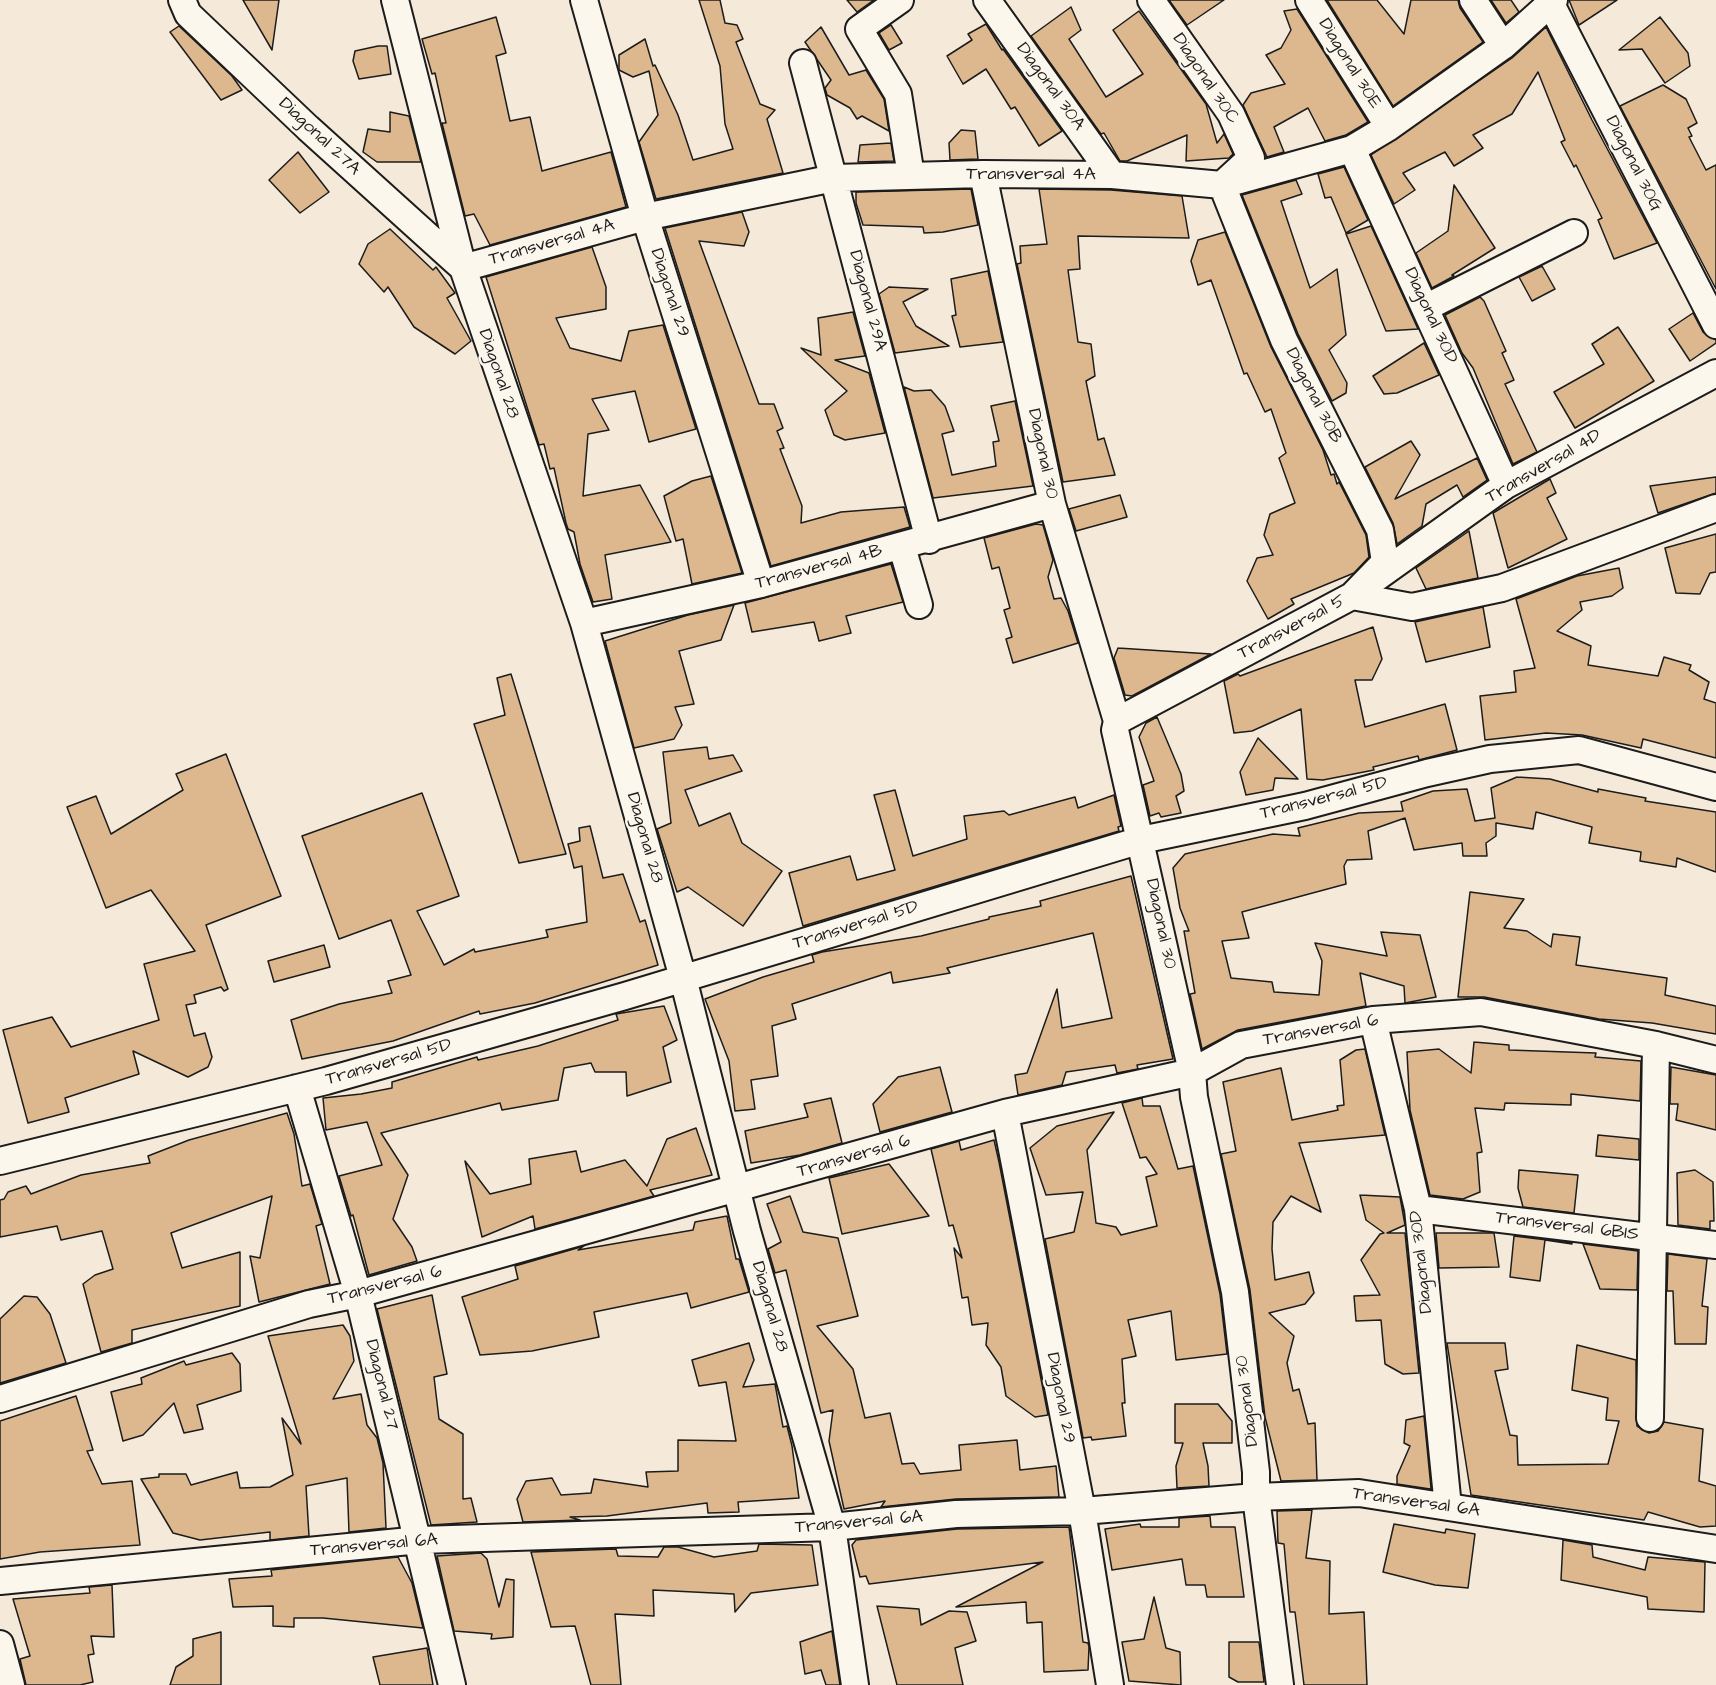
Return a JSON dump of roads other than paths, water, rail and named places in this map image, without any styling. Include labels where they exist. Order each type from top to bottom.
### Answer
[{"type":"street","name":"Diagonal 27A","points":[[182,0],[188,14],[308,128],[463,268]]},
{"type":"street","name":"Diagonal 28","points":[[395,0],[463,268],[584,623],[683,978],[736,1190],[832,1527],[855,1685]]},
{"type":"street","name":"Diagonal 29","points":[[584,0],[645,217],[761,584]]},
{"type":"street","points":[[900,0],[859,29],[898,93],[911,176]]},
{"type":"street","name":"Diagonal 30A","points":[[987,0],[1112,175]]},
{"type":"street","name":"Diagonal 30C","points":[[1151,0],[1231,114],[1251,158],[1222,185]]},
{"type":"street","name":"Diagonal 30E","points":[[1309,0],[1389,127]]},
{"type":"street","points":[[1473,0],[1503,46]]},
{"type":"street","name":"Transversal 4A","points":[[463,268],[645,217],[834,178],[983,174],[1112,175],[1222,185],[1352,149],[1389,127],[1503,46],[1552,2]]},
{"type":"street","name":"Diagonal 30G","points":[[1552,2],[1716,325]]},
{"type":"street","name":"Diagonal 29A","points":[[803,63],[929,540]]},
{"type":"street","name":"Diagonal 30D","points":[[1352,149],[1427,308],[1506,485]]},
{"type":"street","name":"Diagonal 30","points":[[983,174],[1052,504],[1117,721],[1115,730],[1192,1072],[1194,1097],[1235,1292],[1256,1472],[1256,1497],[1280,1685]]},
{"type":"street","name":"Diagonal 30B","points":[[1222,185],[1284,340],[1380,530],[1385,562],[1352,596]]},
{"type":"street","points":[[1427,308],[1574,233]]},
{"type":"street","name":"Transversal 4D","points":[[1352,596],[1506,485],[1716,373]]},
{"type":"street","name":"Transversal 4B","points":[[584,623],[761,584],[929,540],[1052,504]]},
{"type":"street","name":"Transversal 5","points":[[1117,721],[1352,596],[1412,607],[1502,588],[1716,508]]},
{"type":"street","points":[[902,547],[919,605]]},
{"type":"street","name":"Transversal 5D","points":[[0,1161],[297,1088],[683,978],[1141,840],[1305,806],[1427,772],[1490,759],[1580,750],[1716,787]]},
{"type":"street","name":"Transversal 6","points":[[0,1399],[309,1304],[358,1294],[1005,1113],[1192,1072],[1241,1045],[1373,1020],[1482,1012],[1656,1045],[1716,1060]]},
{"type":"street","name":"Diagonal 30D","points":[[1373,1020],[1418,1209],[1448,1507]]},
{"type":"street","points":[[1650,1418],[1655,1238],[1656,1045]]},
{"type":"street","name":"Diagonal 27","points":[[297,1088],[358,1294],[420,1540],[452,1685]]},
{"type":"street","name":"Diagonal 29","points":[[1005,1113],[1082,1511],[1110,1685]]},
{"type":"street","name":"Transversal 6BIS","points":[[1418,1209],[1716,1245]]},
{"type":"street","name":"Transversal 6A","points":[[0,1581],[420,1540],[832,1527],[956,1514],[1082,1511],[1256,1497],[1359,1493],[1716,1549]]},
{"type":"street","points":[[0,1644],[11,1685]]}]
